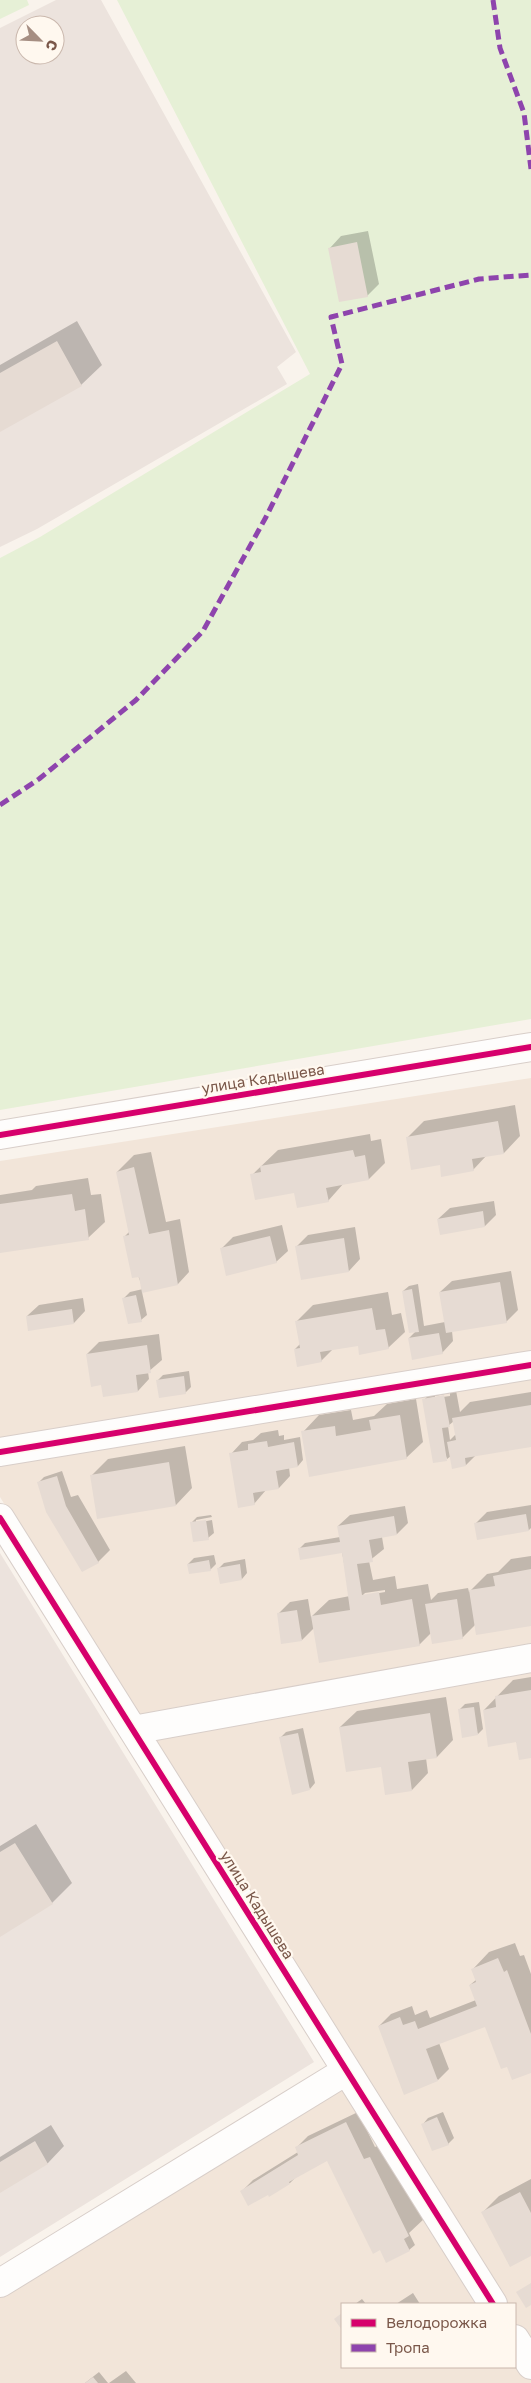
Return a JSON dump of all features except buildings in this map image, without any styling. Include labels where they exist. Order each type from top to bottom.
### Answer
[{"type":"street","name":"улица Кадышева","points":[[0,1135],[531,1047]]},
{"type":"street","points":[[0,1452],[531,1365]]},
{"type":"street","name":"улица Кадышева","points":[[0,1518],[492,2303]]},
{"type":"street","points":[[133,1730],[531,1658]]},
{"type":"street","points":[[0,2283],[346,2071]]},
{"type":"street","points":[[516,2341],[531,2365]]},
{"type":"shaded area","points":[[56,0],[101,0],[296,352],[277,367],[287,384],[37,529],[0,547],[0,28],[15,20],[15,65],[65,65],[65,15],[26,15]]},
{"type":"shaded area","points":[[531,1078],[531,2383],[0,2383],[0,2297],[358,2075],[0,1497],[0,1161]]},
{"type":"shaded area","points":[[0,1553],[314,2062],[0,2257]]},
{"type":"green space","points":[[0,0],[27,0],[29,5],[0,19]]},
{"type":"green space","points":[[117,0],[531,0],[531,1019],[0,1110],[0,558],[40,537],[310,374]]},
{"type":"marked path","points":[[493,0],[500,48],[524,113],[531,169]]},
{"type":"marked path","points":[[0,805],[39,779],[136,700],[203,631],[266,517],[342,364],[331,317],[479,279],[531,275]]},
{"type":"cycle path","points":[[0,1135],[531,1047]]},
{"type":"cycle path","points":[[0,1452],[531,1365]]},
{"type":"cycle path","points":[[0,1518],[492,2303]]}]
